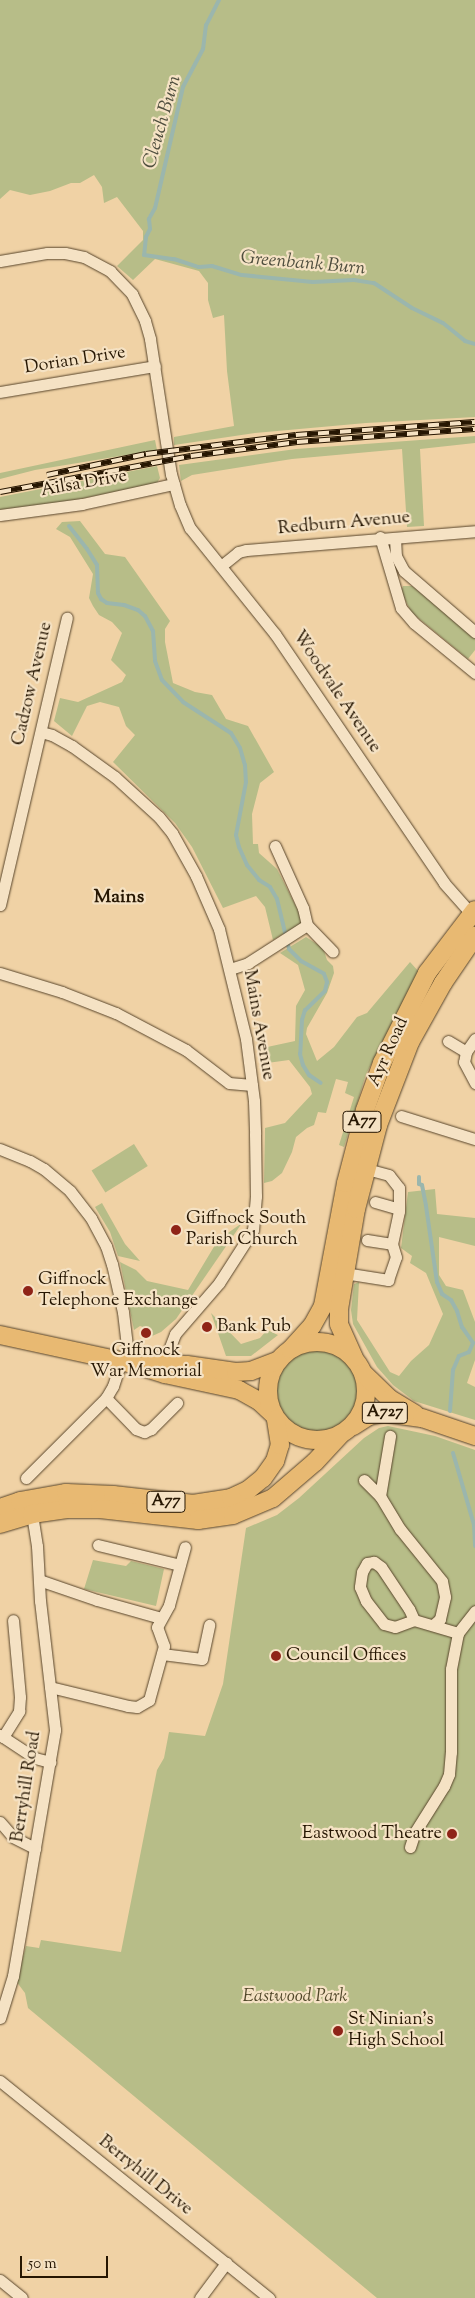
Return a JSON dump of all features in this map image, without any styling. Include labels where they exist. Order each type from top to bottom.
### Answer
[{"type":"main road","name":"Ayr Road","points":[[291,1349],[312,1326],[323,1306],[346,1183],[372,1088],[396,1033],[428,973],[474,914]]},
{"type":"main road","name":"Ayr Road","points":[[354,1358],[339,1324],[338,1309],[366,1169],[391,1086],[410,1042],[443,983],[475,936]]},
{"type":"main road","points":[[0,1335],[125,1362],[166,1368],[236,1372],[251,1371],[277,1362],[291,1349],[305,1343],[320,1342],[337,1346],[354,1358],[364,1374],[366,1402],[361,1414],[345,1431],[321,1440],[306,1439],[292,1434],[259,1401],[239,1390],[166,1368]]},
{"type":"main road","points":[[275,1417],[269,1404],[268,1387],[277,1362]]},
{"type":"main road","name":"A727","points":[[364,1374],[390,1399],[422,1418],[475,1436]]},
{"type":"main road","name":"A727","points":[[345,1431],[369,1416],[378,1413],[422,1418]]},
{"type":"main road","name":"A77","points":[[0,1524],[53,1494],[89,1493],[193,1504],[231,1498],[248,1490],[263,1478],[275,1461],[280,1445],[275,1417]]},
{"type":"main road","name":"A77","points":[[0,1508],[82,1509],[182,1519],[210,1519],[233,1515],[256,1507],[289,1486],[345,1431]]},
{"type":"street","name":"Woodvale Avenue","points":[[0,262],[30,255],[65,253],[84,258],[110,271],[123,282],[140,308],[150,339],[167,456],[174,484],[190,528],[275,634],[444,883],[474,914]]},
{"type":"street","name":"Dorian Drive","points":[[0,392],[155,366]]},
{"type":"street","name":"Ailsa Drive","points":[[0,515],[82,504],[174,484]]},
{"type":"street","name":"Redburn Avenue","points":[[221,566],[238,552],[246,550],[475,530]]},
{"type":"street","points":[[380,537],[401,608],[414,623],[473,668]]},
{"type":"street","points":[[395,538],[396,556],[404,571],[475,632]]},
{"type":"street","name":"Cadzow Avenue","points":[[0,905],[42,732],[67,618]]},
{"type":"street","name":"Mains Avenue","points":[[42,732],[52,734],[94,761],[159,817],[179,846],[208,899],[219,929],[246,1039],[252,1084],[256,1196],[253,1230],[219,1283],[175,1334],[166,1368]]},
{"type":"street","points":[[275,846],[304,908],[307,925],[333,952]]},
{"type":"street","points":[[230,969],[248,963],[307,925]]},
{"type":"street","points":[[0,973],[62,992],[116,1013],[186,1050],[229,1083],[252,1084]]},
{"type":"street","points":[[475,1039],[466,1052],[464,1062],[475,1083]]},
{"type":"street","points":[[448,1042],[466,1052]]},
{"type":"street","points":[[401,1116],[475,1139]]},
{"type":"street","points":[[0,1149],[44,1169],[70,1191],[91,1218],[106,1246],[123,1312],[125,1362],[106,1398],[26,1478]]},
{"type":"street","points":[[344,1273],[388,1280],[396,1257],[392,1244],[399,1209],[399,1188],[389,1175],[366,1169],[346,1183]]},
{"type":"street","points":[[375,1202],[399,1209]]},
{"type":"street","points":[[367,1240],[392,1244]]},
{"type":"street","points":[[106,1398],[136,1429],[144,1432],[151,1429],[177,1403]]},
{"type":"street","points":[[380,1496],[390,1436]]},
{"type":"street","points":[[364,1480],[380,1496],[400,1528],[442,1581],[445,1597],[440,1619],[433,1625]]},
{"type":"street","name":"Berryhill Road","points":[[0,2018],[13,1976],[55,1730],[30,1507]]},
{"type":"street","points":[[98,1545],[180,1565]]},
{"type":"street","points":[[50,1687],[136,1707],[149,1700],[152,1696],[164,1646],[157,1627],[169,1605],[185,1547]]},
{"type":"street","points":[[414,1620],[406,1604],[381,1566],[374,1562],[367,1563],[362,1572],[360,1587],[377,1616],[384,1624],[395,1627],[414,1620],[458,1633]]},
{"type":"street","points":[[39,1580],[97,1600],[161,1618]]},
{"type":"street","points":[[410,1847],[415,1832],[444,1786],[449,1774],[451,1752],[449,1678],[458,1633],[473,1615]]},
{"type":"street","points":[[13,1620],[20,1697],[19,1711],[1,1736],[35,1758],[50,1762]]},
{"type":"street","points":[[162,1654],[202,1659],[209,1625]]},
{"type":"street","points":[[0,1822],[13,1837],[35,1848]]},
{"type":"street","name":"Berryhill Drive","points":[[0,2081],[269,2298]]},
{"type":"street","points":[[200,2298],[226,2263]]},
{"type":"street","points":[[0,2280],[22,2298]]},
{"type":"green space","points":[[0,0],[475,0],[475,417],[366,423],[255,433],[174,445],[174,437],[234,426],[227,371],[224,315],[213,318],[208,300],[208,283],[199,271],[155,259],[133,280],[117,266],[143,240],[143,231],[117,197],[104,203],[102,187],[94,175],[80,183],[71,183],[50,191],[30,195],[10,190],[0,199]]},
{"type":"green space","points":[[475,436],[475,443],[420,449],[424,526],[407,527],[402,449],[292,459],[192,475],[181,481],[179,465],[296,449]]},
{"type":"green space","points":[[155,440],[157,450],[35,470],[0,479],[0,473]]},
{"type":"green space","points":[[157,466],[160,478],[157,483],[66,502],[0,513],[0,497]]},
{"type":"green space","points":[[80,521],[105,554],[125,557],[170,621],[165,629],[165,642],[173,683],[195,692],[212,695],[226,719],[248,726],[274,772],[260,783],[252,814],[253,844],[258,844],[259,853],[277,869],[304,922],[273,940],[265,907],[256,896],[223,908],[192,847],[175,823],[113,762],[135,735],[126,726],[119,707],[100,702],[87,706],[72,736],[54,721],[60,698],[78,702],[122,682],[126,675],[111,660],[122,633],[112,622],[99,615],[93,606],[89,598],[93,574],[70,537],[56,529],[62,522]]},
{"type":"green space","points":[[403,586],[412,586],[475,637],[475,650],[468,659],[411,612],[401,591]]},
{"type":"green space","points":[[306,937],[323,948],[327,960],[333,966],[334,973],[327,993],[307,1028],[306,1034],[317,1061],[334,1047],[357,1017],[367,1013],[410,962],[420,973],[366,1074],[344,1147],[339,1145],[354,1097],[345,1093],[348,1082],[336,1079],[326,1113],[318,1112],[314,1125],[296,1137],[292,1152],[282,1173],[272,1181],[264,1183],[265,1128],[285,1123],[312,1094],[310,1087],[289,1060],[260,1064],[258,1049],[295,1041],[296,1006],[305,990],[298,965],[280,953]]},
{"type":"green space","points":[[134,1144],[148,1166],[105,1193],[92,1170]]},
{"type":"green space","points":[[435,1189],[437,1214],[475,1218],[475,1246],[439,1237],[439,1275],[446,1286],[463,1290],[475,1322],[475,1360],[467,1383],[475,1387],[475,1420],[414,1401],[393,1385],[377,1367],[353,1324],[351,1310],[354,1284],[359,1282],[357,1320],[390,1372],[399,1376],[411,1361],[429,1345],[443,1314],[426,1273],[410,1263],[412,1256],[401,1248],[408,1192]]},
{"type":"green space","points":[[102,1203],[125,1244],[140,1261],[118,1256],[110,1232],[95,1207]]},
{"type":"green space","points":[[242,1223],[176,1319],[161,1332],[150,1337],[152,1330],[140,1326],[134,1330],[120,1262],[136,1270],[147,1281],[188,1290],[218,1240]]},
{"type":"green space","points":[[211,1313],[241,1344],[260,1338],[267,1330],[278,1335],[251,1356],[226,1356]]},
{"type":"green space","points":[[317,1348],[333,1351],[347,1360],[356,1374],[359,1390],[356,1406],[347,1420],[333,1429],[317,1432],[301,1429],[287,1420],[278,1406],[275,1390],[278,1374],[287,1360],[301,1351]]},
{"type":"green space","name":"Eastwood Park","points":[[388,1426],[435,1436],[475,1450],[475,2298],[377,2298],[28,2008],[25,1993],[16,1981],[26,1946],[39,1948],[41,1940],[121,1952],[157,1770],[164,1758],[169,1732],[205,1736],[223,1684],[246,1528],[277,1515],[299,1498],[364,1438],[379,1428]]},
{"type":"green space","points":[[93,1560],[126,1566],[131,1561],[164,1569],[156,1606],[84,1589]]},
{"type":"waterway","name":"Greenbank Burn","points":[[219,0],[206,25],[203,49],[183,87],[155,208],[149,219],[150,229],[146,237],[144,255],[174,259],[199,267],[212,266],[242,275],[313,282],[354,280],[374,283],[412,308],[443,323],[465,341],[475,344]]},
{"type":"waterway","points":[[69,526],[97,565],[98,593],[101,599],[107,603],[124,605],[138,610],[145,616],[153,631],[155,661],[162,680],[183,702],[231,733],[240,748],[245,765],[246,782],[236,835],[239,847],[247,865],[259,880],[270,887],[277,899],[289,949],[301,961],[324,974],[327,982],[325,991],[305,1010],[302,1020],[300,1054],[303,1065],[309,1075],[321,1083]]},
{"type":"waterway","points":[[419,1177],[419,1184],[422,1185],[426,1206],[437,1282],[442,1294],[451,1300],[462,1327],[473,1343],[469,1352],[459,1356],[453,1370],[450,1411]]},
{"type":"waterway","points":[[453,1453],[474,1525],[475,1546]]},
{"type":"railway","points":[[47,475],[146,454],[296,435],[475,422]]},
{"type":"railway","points":[[0,492],[191,456],[297,442],[475,429]]},
{"type":"place","name":"Giffnock South Parish Church","points":[[176,1230]]},
{"type":"place","name":"Giffnock Telephone Exchange","points":[[28,1291]]},
{"type":"place","name":"Bank Pub","points":[[207,1327]]},
{"type":"place","name":"Giffnock War Memorial","points":[[146,1333]]},
{"type":"place","name":"Council Offices","points":[[276,1656]]},
{"type":"place","name":"Eastwood Theatre","points":[[452,1834]]},
{"type":"place","name":"St Ninian's High School","points":[[338,2031]]},
{"type":"district","name":"Mains","points":[[119,898]]},
{"type":"water label","name":"Cleuch Burn","points":[[163,122]]}]
